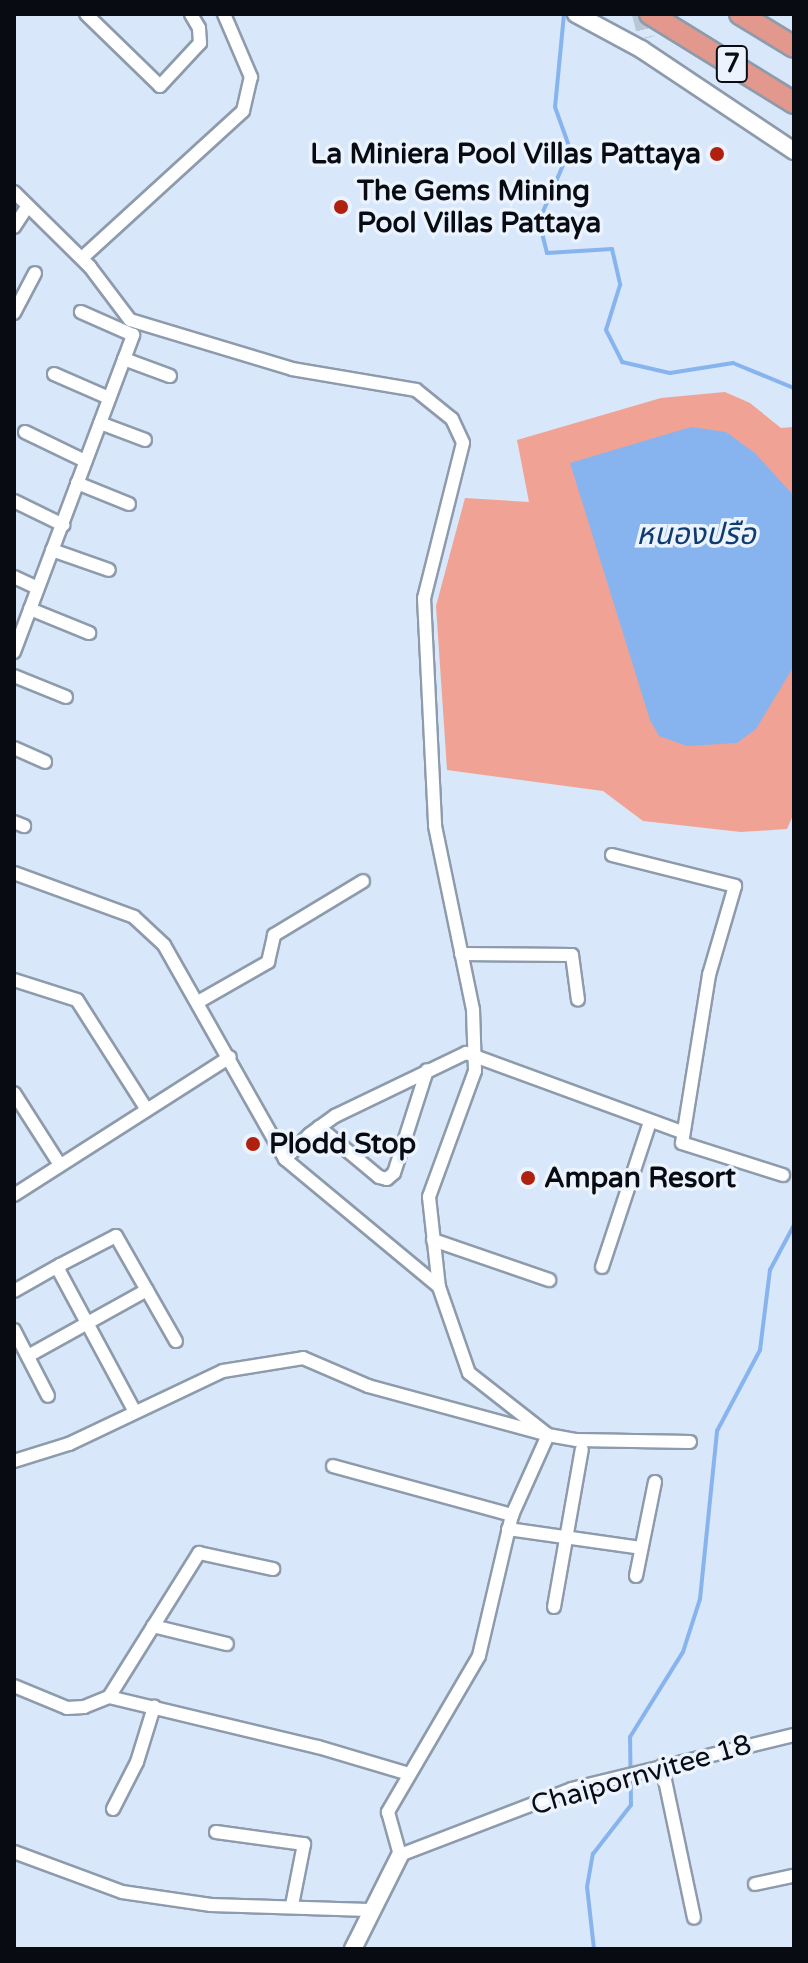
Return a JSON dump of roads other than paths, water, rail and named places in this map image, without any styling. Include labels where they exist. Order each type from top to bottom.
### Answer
[{"type":"highway","name":"7","points":[[650,14],[794,103]]},
{"type":"highway","name":"7","points":[[740,14],[794,47]]},
{"type":"street","points":[[86,14],[160,86],[200,43],[194,15]]},
{"type":"street","points":[[82,258],[243,111],[251,77],[224,14]]},
{"type":"street","points":[[576,14],[620,38],[644,44],[794,151]]},
{"type":"street","points":[[14,192],[82,258],[130,320],[292,369],[416,390],[452,419],[463,443],[424,598],[435,826],[473,1010],[475,1071],[429,1197],[439,1287],[469,1373],[548,1435]]},
{"type":"street","points":[[14,227],[27,207]]},
{"type":"street","points":[[14,313],[35,273]]},
{"type":"street","points":[[14,650],[133,335],[81,312]]},
{"type":"street","points":[[124,359],[170,376]]},
{"type":"street","points":[[54,374],[109,398]]},
{"type":"street","points":[[100,423],[145,440]]},
{"type":"street","points":[[25,432],[85,461]]},
{"type":"street","points":[[77,483],[129,504]]},
{"type":"street","points":[[14,501],[63,525]]},
{"type":"street","points":[[52,550],[109,570]]},
{"type":"street","points":[[14,577],[38,588]]},
{"type":"street","points":[[30,609],[89,633]]},
{"type":"street","points":[[14,676],[66,697]]},
{"type":"street","points":[[14,748],[45,762]]},
{"type":"street","points":[[612,855],[735,886],[709,975],[682,1143],[686,1147],[783,1175]]},
{"type":"street","points":[[14,873],[134,917],[164,945],[285,1159],[439,1287]]},
{"type":"street","points":[[198,1002],[268,962],[274,935],[363,881]]},
{"type":"street","points":[[461,954],[572,955],[578,1000]]},
{"type":"street","points":[[14,980],[77,1000],[147,1110]]},
{"type":"street","points":[[285,1159],[319,1127],[459,1054],[474,1054],[682,1132]]},
{"type":"street","points":[[14,1195],[230,1057]]},
{"type":"street","points":[[319,1127],[379,1177],[387,1179],[394,1173],[427,1070]]},
{"type":"street","points":[[14,1093],[60,1165]]},
{"type":"street","points":[[602,1267],[650,1122]]},
{"type":"street","points":[[14,1291],[114,1236],[120,1240],[176,1341]]},
{"type":"street","points":[[433,1240],[549,1280]]},
{"type":"street","points":[[60,1265],[59,1271],[135,1412]]},
{"type":"street","points":[[28,1356],[147,1290]]},
{"type":"street","points":[[14,1330],[48,1396]]},
{"type":"street","points":[[14,1461],[69,1444],[223,1371],[303,1358],[368,1386],[548,1435],[577,1440],[690,1442]]},
{"type":"street","points":[[353,1949],[369,1910],[400,1855],[388,1812],[479,1656],[512,1515],[548,1435]]},
{"type":"street","points":[[554,1607],[582,1449]]},
{"type":"street","points":[[333,1466],[512,1515]]},
{"type":"street","points":[[636,1576],[655,1482]]},
{"type":"street","points":[[508,1529],[641,1548]]},
{"type":"street","points":[[109,1697],[199,1553],[273,1569]]},
{"type":"street","points":[[153,1626],[227,1644]]},
{"type":"street","points":[[14,1686],[67,1708],[84,1707],[109,1697],[318,1747],[409,1774]]},
{"type":"street","points":[[113,1809],[137,1762],[154,1707]]},
{"type":"street","name":"Chaipornvitee 18","points":[[400,1855],[572,1789],[794,1735]]},
{"type":"street","points":[[662,1766],[694,1918]]},
{"type":"street","points":[[216,1832],[304,1844],[292,1905]]},
{"type":"street","points":[[14,1852],[122,1892],[211,1905],[292,1905],[369,1910]]},
{"type":"street","points":[[755,1884],[794,1876]]},
{"type":"water","name":"หนองปรือ","points":[[691,427],[726,432],[755,453],[794,496],[794,666],[756,729],[737,743],[687,746],[659,736],[650,720],[570,463]]},
{"type":"waterway","points":[[564,14],[555,107],[570,149],[539,221],[547,253],[612,249],[620,285],[606,330],[622,362],[670,373],[733,363],[794,388]]},
{"type":"waterway","points":[[594,1949],[587,1887],[593,1854],[631,1805],[630,1737],[683,1652],[700,1599],[717,1431],[760,1350],[770,1270],[794,1225]]},
{"type":"tunnel","points":[[640,14],[646,38]]},
{"type":"place","name":"La Miniera Pool Villas Pattaya","points":[[717,154]]},
{"type":"place","name":"The Gems Mining Pool Villas Pattaya","points":[[341,207]]},
{"type":"place","name":"Plodd Stop","points":[[253,1144]]},
{"type":"place","name":"Ampan Resort","points":[[528,1178]]}]
